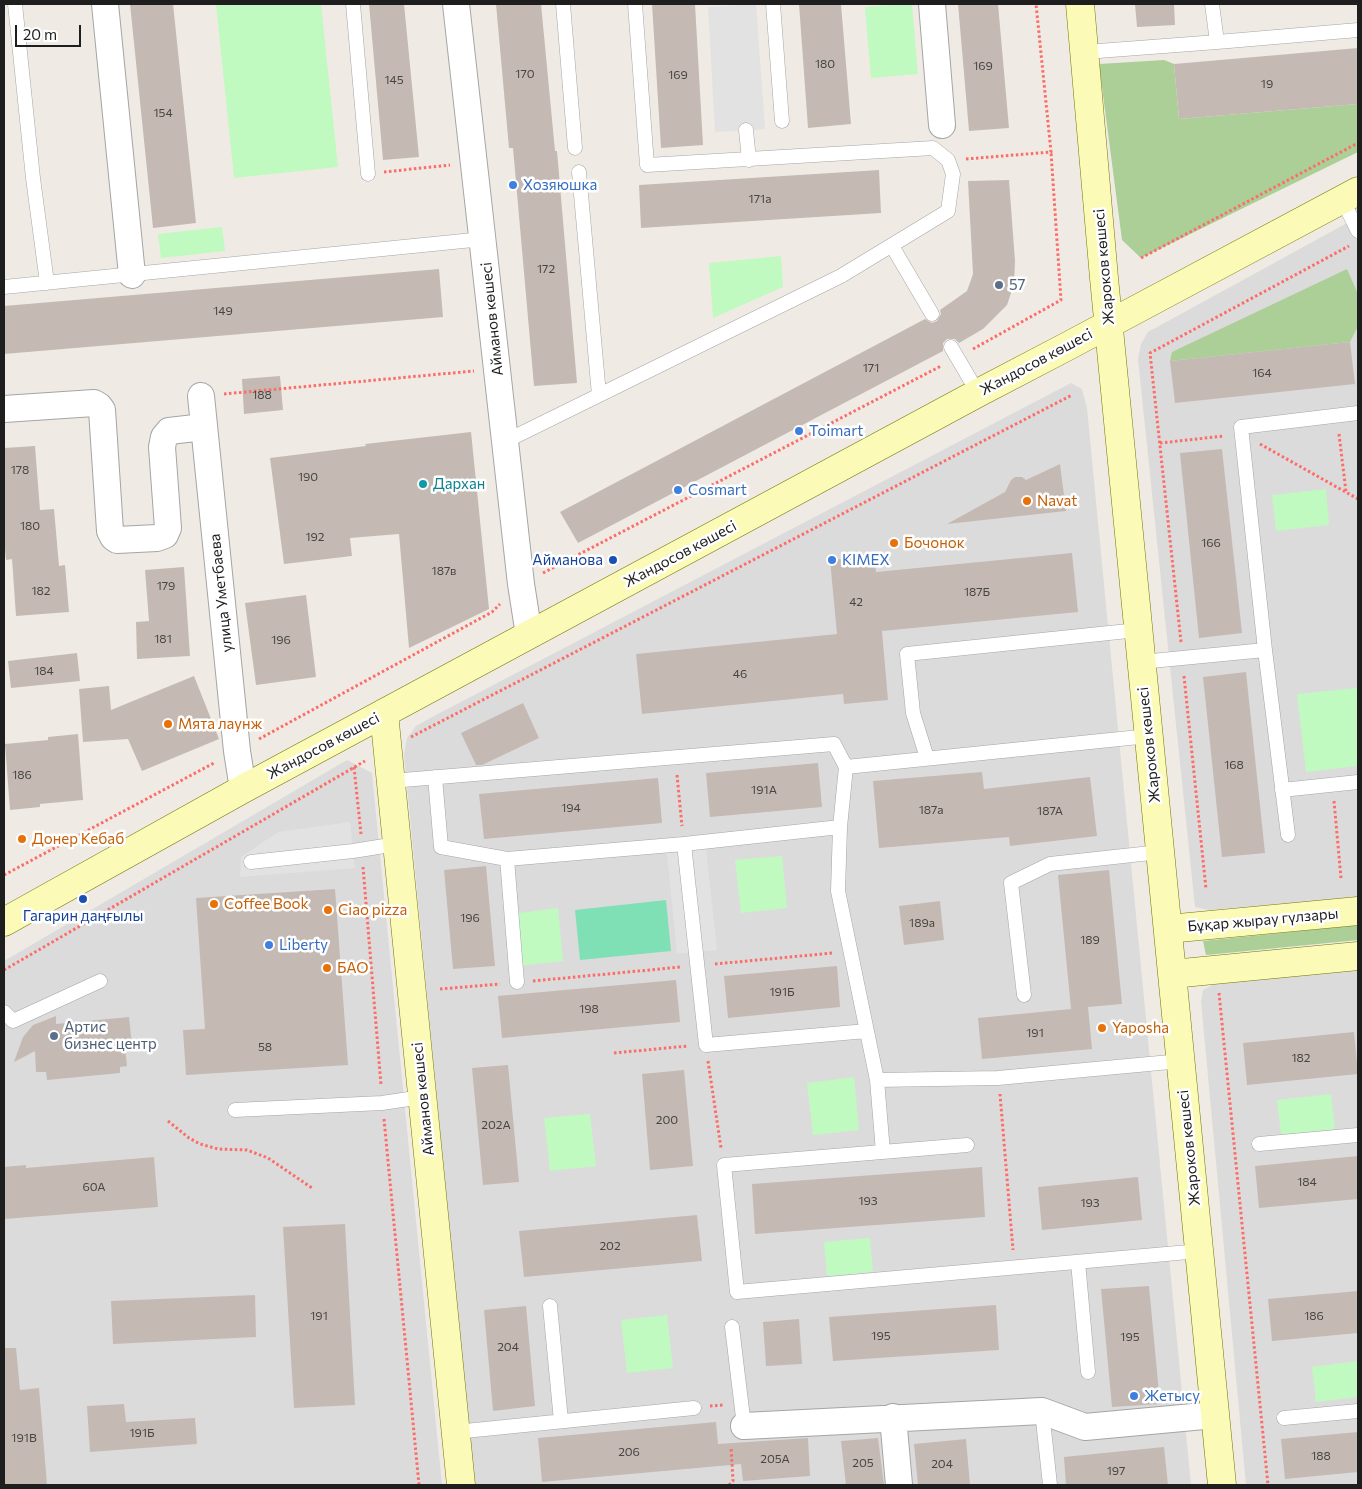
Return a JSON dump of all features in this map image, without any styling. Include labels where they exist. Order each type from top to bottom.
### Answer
[{"type":"main road","name":"Жароков көшесі","points":[[1080,4],[1148,736],[1222,1485]]},
{"type":"main road","name":"Жандосов көшесі","points":[[4,922],[243,789],[1350,195]]},
{"type":"main road","name":"Айманов көшесі","points":[[384,713],[460,1485]]},
{"type":"main road","name":"Бұқар жырау гүлзары","points":[[1168,929],[1358,911]]},
{"type":"main road","points":[[1172,974],[1358,956]]},
{"type":"street","points":[[105,4],[132,275]]},
{"type":"street","name":"Айманов көшесі","points":[[456,4],[521,584],[529,635]]},
{"type":"street","points":[[932,4],[942,125]]},
{"type":"street","name":"улица Уметбаева","points":[[201,396],[243,789]]},
{"type":"street","points":[[4,409],[94,404],[99,406],[102,410],[110,531],[117,540],[157,538],[165,535],[168,528],[162,447],[164,437],[169,431],[204,427]]},
{"type":"street","points":[[743,1415],[893,1418],[1042,1411],[1085,1427],[1215,1415]]},
{"type":"street","points":[[893,1418],[899,1485]]},
{"type":"lane","points":[[15,4],[33,178],[47,283]]},
{"type":"lane","points":[[353,4],[368,174]]},
{"type":"lane","points":[[563,4],[575,148]]},
{"type":"lane","points":[[506,441],[842,276],[948,211],[953,174],[948,160],[933,148],[647,165],[635,4]]},
{"type":"lane","points":[[773,4],[782,121]]},
{"type":"lane","points":[[1212,4],[1217,42]]},
{"type":"lane","points":[[1085,52],[1358,30]]},
{"type":"lane","points":[[746,130],[749,160]]},
{"type":"lane","points":[[579,172],[599,395]]},
{"type":"lane","points":[[1350,195],[1358,231]]},
{"type":"lane","points":[[4,288],[483,239]]},
{"type":"lane","points":[[892,246],[932,314]]},
{"type":"lane","points":[[955,352],[978,393]]},
{"type":"lane","points":[[1288,835],[1265,650],[1241,426],[1358,413]]},
{"type":"lane","points":[[927,758],[913,713],[907,654],[1138,630]]},
{"type":"lane","points":[[1141,662],[1265,650]]},
{"type":"lane","points":[[846,767],[1148,736]]},
{"type":"lane","points":[[391,781],[834,744],[846,767],[840,827],[838,890],[876,1080],[883,1152]]},
{"type":"lane","points":[[435,777],[441,846],[507,859],[684,844],[840,827]]},
{"type":"lane","points":[[1282,790],[1358,782]]},
{"type":"lane","points":[[251,862],[362,850],[397,844]]},
{"type":"lane","points":[[684,844],[706,1045],[867,1031]]},
{"type":"lane","points":[[1024,995],[1011,883],[1050,864],[1160,852]]},
{"type":"lane","points":[[507,859],[517,982]]},
{"type":"lane","points":[[4,1012],[13,1021],[100,981]]},
{"type":"lane","points":[[876,1080],[998,1078],[1181,1061]]},
{"type":"lane","points":[[235,1110],[382,1103],[422,1097]]},
{"type":"lane","points":[[1260,1144],[1358,1135]]},
{"type":"lane","points":[[967,1145],[724,1165],[738,1292],[1200,1252]]},
{"type":"lane","points":[[1078,1262],[1088,1372]]},
{"type":"lane","points":[[550,1306],[561,1421]]},
{"type":"lane","points":[[732,1327],[743,1415]]},
{"type":"lane","points":[[455,1432],[694,1408]]},
{"type":"lane","points":[[1042,1411],[1050,1485]]},
{"type":"lane","points":[[1284,1418],[1358,1411]]},
{"type":"path","points":[[4,875],[492,612],[521,584],[955,352],[1061,300],[1051,152],[1036,4]]},
{"type":"path","points":[[1140,258],[1358,143]]},
{"type":"path","points":[[948,160],[1051,152]]},
{"type":"path","points":[[368,174],[474,162]]},
{"type":"path","points":[[1206,889],[1150,352],[1350,246]]},
{"type":"path","points":[[201,396],[498,369]]},
{"type":"path","points":[[407,738],[1072,395]]},
{"type":"path","points":[[1337,416],[1346,492]]},
{"type":"path","points":[[675,757],[684,844]]},
{"type":"path","points":[[4,970],[368,759]]},
{"type":"path","points":[[354,767],[382,1103],[419,1485]]},
{"type":"path","points":[[1333,785],[1341,878]]},
{"type":"path","points":[[440,989],[851,951]]},
{"type":"path","points":[[1219,992],[1268,1485]]},
{"type":"path","points":[[614,1053],[706,1045],[724,1165]]},
{"type":"path","points":[[998,1078],[1014,1268]]},
{"type":"path","points":[[168,1121],[189,1138],[200,1144],[218,1149],[247,1150],[268,1158],[312,1188]]},
{"type":"path","points":[[694,1408],[743,1415],[731,1440],[734,1481],[729,1485]]},
{"type":"shaded area","points":[[756,4],[765,129],[715,132],[708,7]]},
{"type":"shaded area","points":[[1358,217],[1358,897],[1209,910],[1195,907],[1138,359],[1141,344],[1148,332]]},
{"type":"shaded area","points":[[1071,383],[1082,389],[1087,408],[1191,1485],[474,1485],[404,755],[407,738],[416,726],[434,716]]},
{"type":"shaded area","points":[[347,760],[372,773],[442,1485],[4,1485],[4,961]]},
{"type":"shaded area","points":[[350,822],[355,868],[240,877],[241,857],[278,832]]},
{"type":"shaded area","points":[[706,849],[717,950],[677,954],[667,853]]},
{"type":"shaded area","points":[[1358,969],[1358,1485],[1246,1485],[1201,1001],[1203,990],[1218,982]]},
{"type":"green space","points":[[216,4],[321,4],[338,167],[234,178]]},
{"type":"green space","points":[[912,4],[918,74],[871,78],[865,7]]},
{"type":"green space","points":[[1164,60],[1174,64],[1179,119],[1358,104],[1358,152],[1141,258],[1122,240],[1099,64]]},
{"type":"green space","points":[[222,227],[225,251],[161,258],[158,234]]},
{"type":"green space","points":[[781,256],[783,287],[713,318],[709,263]]},
{"type":"green space","points":[[1347,269],[1358,294],[1358,326],[1350,342],[1170,361],[1172,352]]},
{"type":"green space","points":[[1326,489],[1329,525],[1276,531],[1272,495]]},
{"type":"green space","points":[[1358,688],[1358,766],[1306,772],[1297,694]]},
{"type":"green space","points":[[782,856],[787,908],[741,913],[735,860]]},
{"type":"green space","points":[[666,900],[671,951],[580,960],[575,910]]},
{"type":"green space","points":[[558,908],[563,961],[517,966],[511,914]]},
{"type":"green space","points":[[1358,925],[1358,940],[1206,955],[1203,941]]},
{"type":"green space","points":[[854,1077],[859,1130],[813,1135],[807,1083]]},
{"type":"green space","points":[[1331,1094],[1335,1129],[1281,1135],[1277,1100]]},
{"type":"green space","points":[[590,1114],[596,1166],[550,1171],[544,1118]]},
{"type":"green space","points":[[870,1238],[873,1272],[827,1276],[824,1242]]},
{"type":"green space","points":[[667,1315],[673,1368],[627,1373],[621,1320]]},
{"type":"green space","points":[[1358,1361],[1358,1397],[1316,1402],[1312,1367]]},
{"type":"building","points":[[130,4],[173,4],[196,223],[153,228]]},
{"type":"building","points":[[369,4],[404,4],[419,157],[383,160]]},
{"type":"building","points":[[496,4],[541,4],[555,151],[557,151],[577,383],[534,386],[513,148],[509,148]]},
{"type":"building","points":[[652,4],[695,4],[703,145],[661,148]]},
{"type":"building","points":[[799,4],[841,4],[851,124],[808,128]]},
{"type":"building","points":[[958,4],[998,4],[1009,128],[969,131]]},
{"type":"building","points":[[1135,4],[1174,4],[1175,25],[1137,27]]},
{"type":"building","points":[[1358,48],[1358,104],[1179,119],[1174,64]]},
{"type":"building","points":[[879,170],[881,213],[641,228],[639,185]]},
{"type":"building","points":[[1009,180],[1015,261],[1014,284],[1007,305],[983,329],[959,343],[955,339],[947,339],[943,343],[943,351],[578,543],[560,512],[925,319],[932,323],[937,321],[941,314],[940,310],[967,291],[973,274],[968,181]]},
{"type":"building","points":[[439,269],[443,317],[4,354],[4,306]]},
{"type":"building","points":[[1350,342],[1355,384],[1175,403],[1170,361]]},
{"type":"building","points":[[280,376],[283,410],[244,414],[242,379]]},
{"type":"building","points":[[471,432],[489,609],[409,648],[399,534],[350,538],[352,556],[284,564],[270,458],[366,446],[365,444]]},
{"type":"building","points":[[35,446],[40,510],[54,509],[59,566],[65,565],[69,612],[16,616],[12,559],[6,560],[4,538],[4,448]]},
{"type":"building","points":[[1222,449],[1242,633],[1199,638],[1180,453]]},
{"type":"building","name":"Navat","points":[[1060,464],[1066,511],[947,524],[1005,492],[1011,480],[1015,477],[1022,477],[1026,480]]},
{"type":"building","points":[[1072,553],[1078,612],[882,631],[888,700],[844,704],[843,694],[642,714],[636,654],[837,634],[830,560],[874,556],[876,572]]},
{"type":"building","points":[[184,567],[190,656],[137,659],[136,622],[149,621],[145,570]]},
{"type":"building","points":[[306,595],[316,677],[256,685],[245,603]]},
{"type":"building","points":[[77,653],[80,681],[11,688],[8,661]]},
{"type":"building","points":[[1246,672],[1265,853],[1222,857],[1203,677]]},
{"type":"building","name":"Мята лаунж","points":[[194,676],[219,739],[142,771],[128,739],[83,742],[79,689],[109,686],[111,710]]},
{"type":"building","points":[[523,703],[539,738],[482,765],[476,765],[461,733]]},
{"type":"building","points":[[78,734],[83,800],[40,804],[40,807],[10,810],[5,744],[48,740],[48,737]]},
{"type":"building","points":[[818,763],[822,807],[710,817],[706,773]]},
{"type":"building","points":[[982,772],[984,789],[1090,777],[1097,836],[1010,846],[1009,837],[879,848],[873,781]]},
{"type":"building","points":[[658,778],[662,823],[484,839],[479,794]]},
{"type":"building","points":[[486,866],[495,966],[453,969],[444,870]]},
{"type":"building","points":[[1109,870],[1122,1004],[1088,1007],[1092,1049],[982,1059],[978,1018],[1071,1009],[1058,875]]},
{"type":"building","points":[[335,889],[348,1065],[186,1075],[183,1030],[205,1029],[196,898]]},
{"type":"building","points":[[940,901],[944,940],[904,945],[899,906]]},
{"type":"building","points":[[837,966],[840,1007],[728,1018],[724,976]]},
{"type":"building","points":[[676,980],[680,1022],[502,1038],[498,996]]},
{"type":"building","points":[[56,1016],[56,1024],[129,1017],[132,1046],[125,1047],[127,1066],[120,1067],[120,1073],[47,1080],[46,1072],[36,1072],[35,1051],[14,1062],[23,1037],[33,1025]]},
{"type":"building","points":[[1354,1032],[1358,1074],[1247,1085],[1243,1043]]},
{"type":"building","points":[[508,1065],[519,1182],[483,1185],[472,1068]]},
{"type":"building","points":[[684,1070],[693,1166],[650,1170],[642,1074]]},
{"type":"building","points":[[1358,1156],[1358,1199],[1259,1208],[1255,1166]]},
{"type":"building","points":[[154,1157],[158,1207],[4,1219],[4,1167],[26,1165],[26,1168]]},
{"type":"building","points":[[982,1167],[985,1217],[755,1234],[752,1184]]},
{"type":"building","points":[[1138,1177],[1142,1220],[1042,1230],[1038,1187]]},
{"type":"building","points":[[697,1215],[702,1261],[524,1277],[519,1231]]},
{"type":"building","points":[[345,1224],[355,1405],[294,1408],[283,1227]]},
{"type":"building","points":[[1149,1286],[1160,1404],[1112,1407],[1101,1289]]},
{"type":"building","points":[[1358,1291],[1358,1333],[1272,1341],[1268,1299]]},
{"type":"building","points":[[255,1295],[256,1337],[113,1344],[111,1301]]},
{"type":"building","points":[[996,1305],[999,1350],[833,1361],[829,1317]]},
{"type":"building","points":[[526,1306],[535,1406],[493,1411],[484,1310]]},
{"type":"building","points":[[799,1319],[802,1364],[766,1366],[763,1322]]},
{"type":"building","points":[[4,1348],[16,1348],[20,1390],[39,1388],[47,1485],[4,1485]]},
{"type":"building","points":[[124,1404],[126,1422],[195,1418],[197,1444],[90,1452],[87,1406]]},
{"type":"building","points":[[716,1422],[718,1444],[808,1438],[810,1476],[743,1481],[741,1464],[542,1482],[538,1438]]},
{"type":"building","points":[[1358,1432],[1358,1472],[1285,1479],[1281,1439]]},
{"type":"building","points":[[878,1438],[884,1485],[846,1485],[841,1441]]},
{"type":"building","points":[[966,1439],[970,1485],[918,1485],[914,1444]]},
{"type":"building","points":[[1164,1447],[1168,1485],[1066,1485],[1064,1457]]},
{"type":"place","name":"Хозяюшка","points":[[513,185]]},
{"type":"place","name":"57","points":[[999,285]]},
{"type":"place","name":"Toimart","points":[[799,431]]},
{"type":"place","name":"Дархан","points":[[423,484]]},
{"type":"place","name":"Cosmart","points":[[678,490]]},
{"type":"place","name":"Navat","points":[[1027,501]]},
{"type":"place","name":"Бочонок","points":[[894,543]]},
{"type":"place","name":"Айманова","points":[[613,560]]},
{"type":"place","name":"KIMEX","points":[[832,560]]},
{"type":"place","name":"Мята лаунж","points":[[168,724]]},
{"type":"place","name":"Донер Кебаб","points":[[22,839]]},
{"type":"place","name":"Гагарин даңғылы","points":[[83,899]]},
{"type":"place","name":"Coffee Book","points":[[214,904]]},
{"type":"place","name":"Ciao pizza","points":[[328,910]]},
{"type":"place","name":"Liberty","points":[[269,945]]},
{"type":"place","name":"БАО","points":[[327,968]]},
{"type":"place","name":"Yaposha","points":[[1102,1028]]},
{"type":"place","name":"Артис бизнес центр","points":[[54,1036]]},
{"type":"place","name":"Жетысу","points":[[1134,1396]]}]
